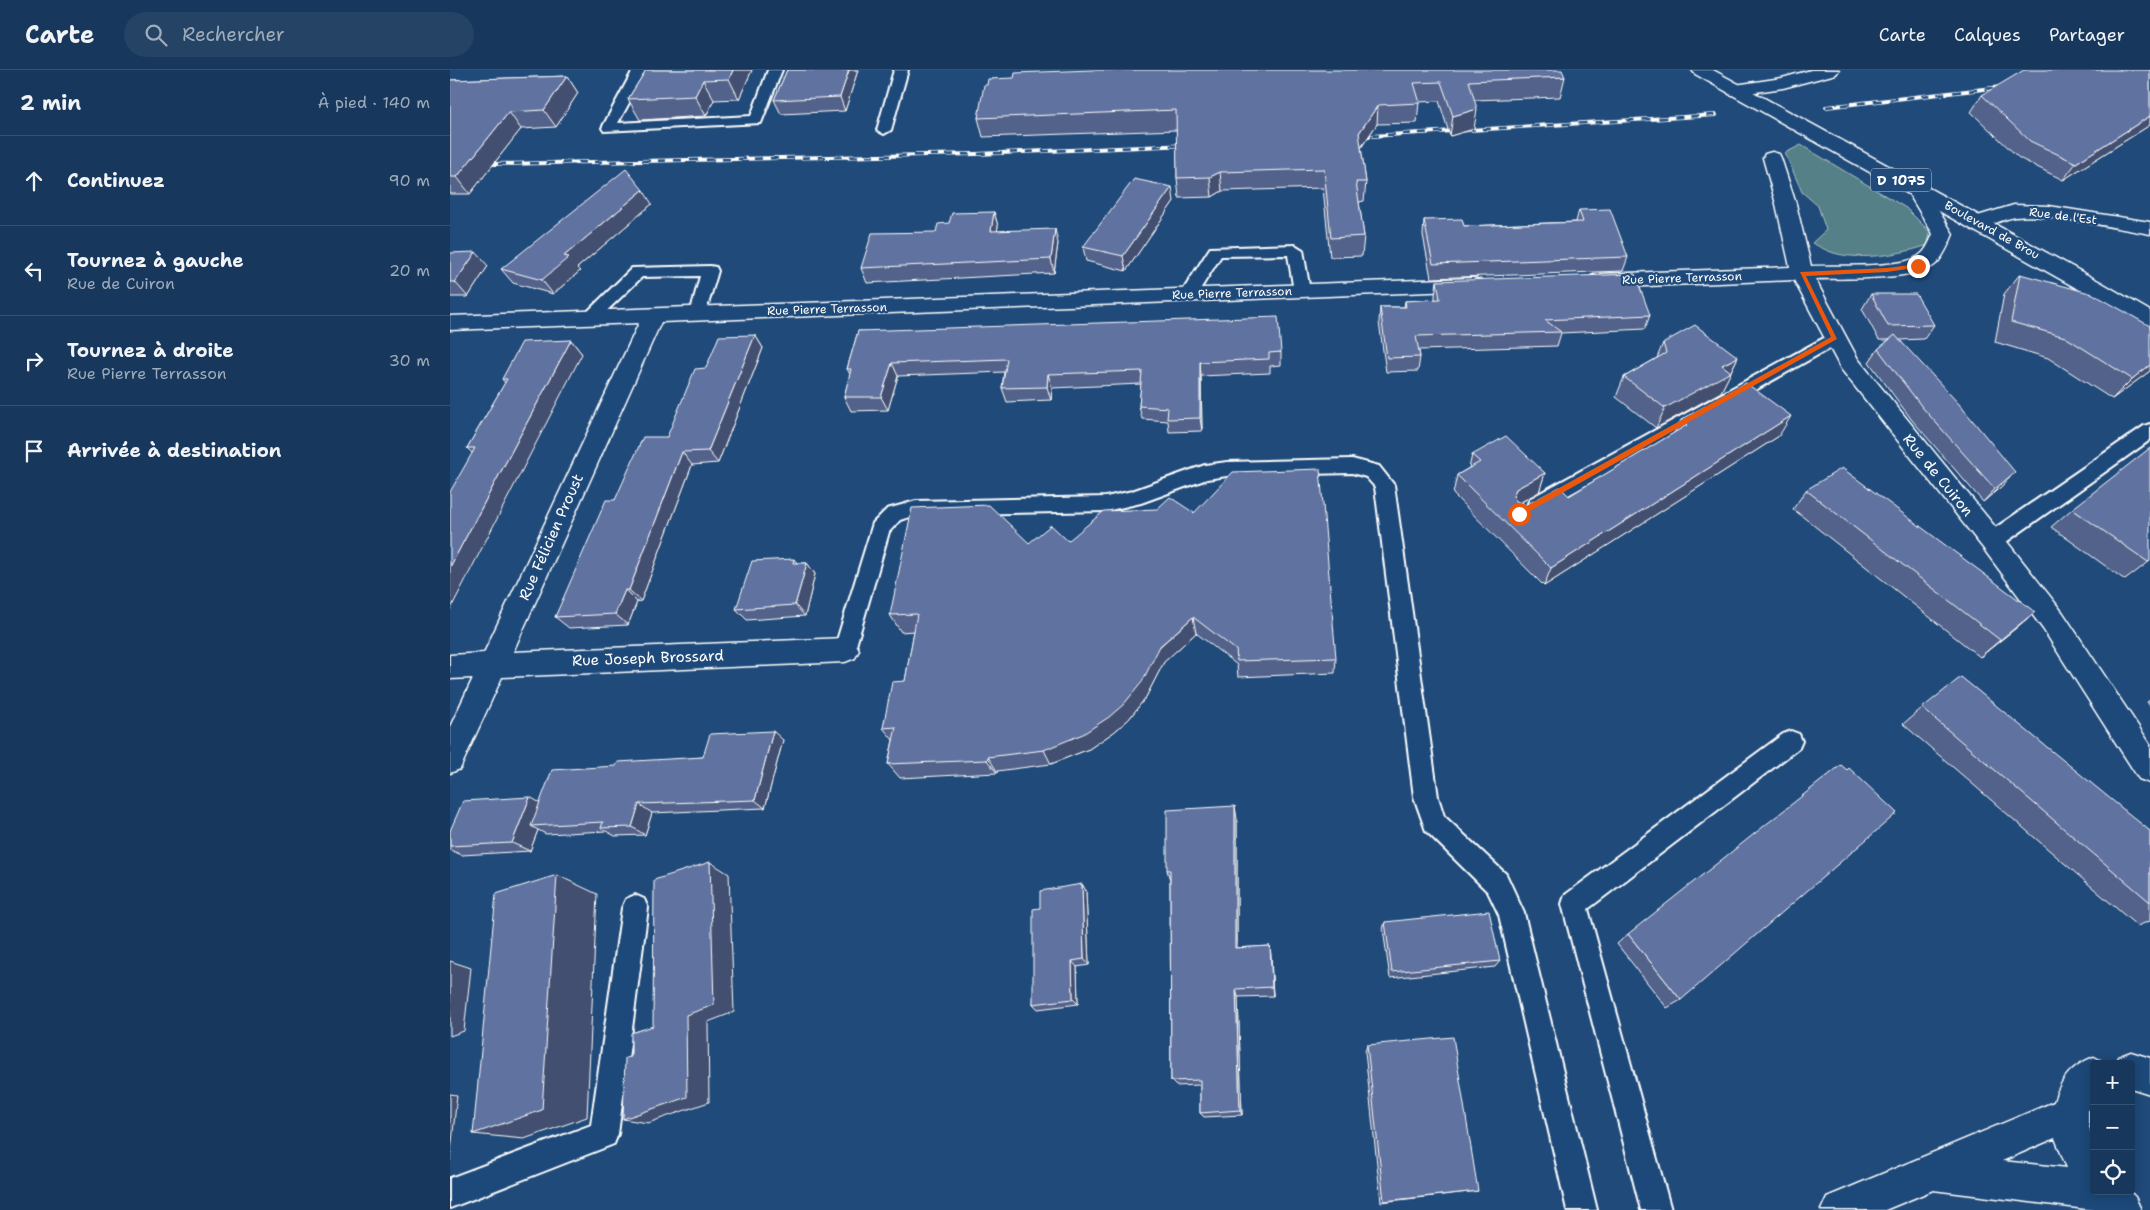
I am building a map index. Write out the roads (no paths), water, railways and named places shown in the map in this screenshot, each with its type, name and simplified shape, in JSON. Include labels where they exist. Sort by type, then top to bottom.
[{"type":"street","name":"Boulevard de Brou","points":[[1701,70],[1978,222],[2150,320]]},
{"type":"street","points":[[1735,90],[1783,83],[1830,70]]},
{"type":"street","name":"Rue de Cuiron","points":[[1772,158],[1786,204],[1802,274],[1849,364],[1992,541],[2053,621],[2150,769]]},
{"type":"street","name":"Rue Pierre Terrasson","points":[[1579,281],[1802,274],[1887,270],[1918,266],[1934,256],[1943,234],[1916,188]]},
{"type":"street","name":"Rue de l'Est","points":[[1978,222],[2014,211],[2049,212],[2150,228]]},
{"type":"street","name":"Rue Pierre Terrasson","points":[[450,323],[1490,284]]},
{"type":"street","name":"Rue Félicien Proust","points":[[450,759],[653,316]]},
{"type":"street","name":"Rue Joseph Brossard","points":[[450,667],[846,650]]},
{"type":"street","points":[[2135,1071],[2150,1076]]},
{"type":"street","points":[[2090,1076],[2074,1095],[2070,1114],[2070,1127],[2079,1156],[2090,1173]]},
{"type":"street","points":[[1840,1210],[2070,1114]]},
{"type":"street","points":[[1934,1172],[2090,1190]]},
{"type":"street","points":[[2105,1195],[2122,1210]]},
{"type":"lane","points":[[640,70],[609,128],[756,120],[775,70]]},
{"type":"lane","points":[[884,130],[901,70]]},
{"type":"lane","points":[[1188,295],[1216,251],[1295,250],[1302,291]]},
{"type":"lane","points":[[589,318],[638,272],[710,271],[698,314]]},
{"type":"lane","points":[[1519,514],[1835,338]]},
{"type":"lane","points":[[1992,541],[2150,431]]},
{"type":"lane","points":[[846,650],[880,528],[894,514],[916,508],[1106,504],[1134,498],[1205,472],[1227,469],[1352,466],[1372,472],[1384,485],[1426,797],[1434,823],[1497,883],[1511,913],[1582,1210]]},
{"type":"lane","points":[[1656,1210],[1574,904],[1791,741]]},
{"type":"lane","points":[[450,1193],[604,1134],[635,908]]},
{"type":"railway","points":[[1826,107],[2010,86]]},
{"type":"railway","points":[[1355,137],[1716,115]]},
{"type":"railway","points":[[450,165],[976,154],[1190,145]]}]
